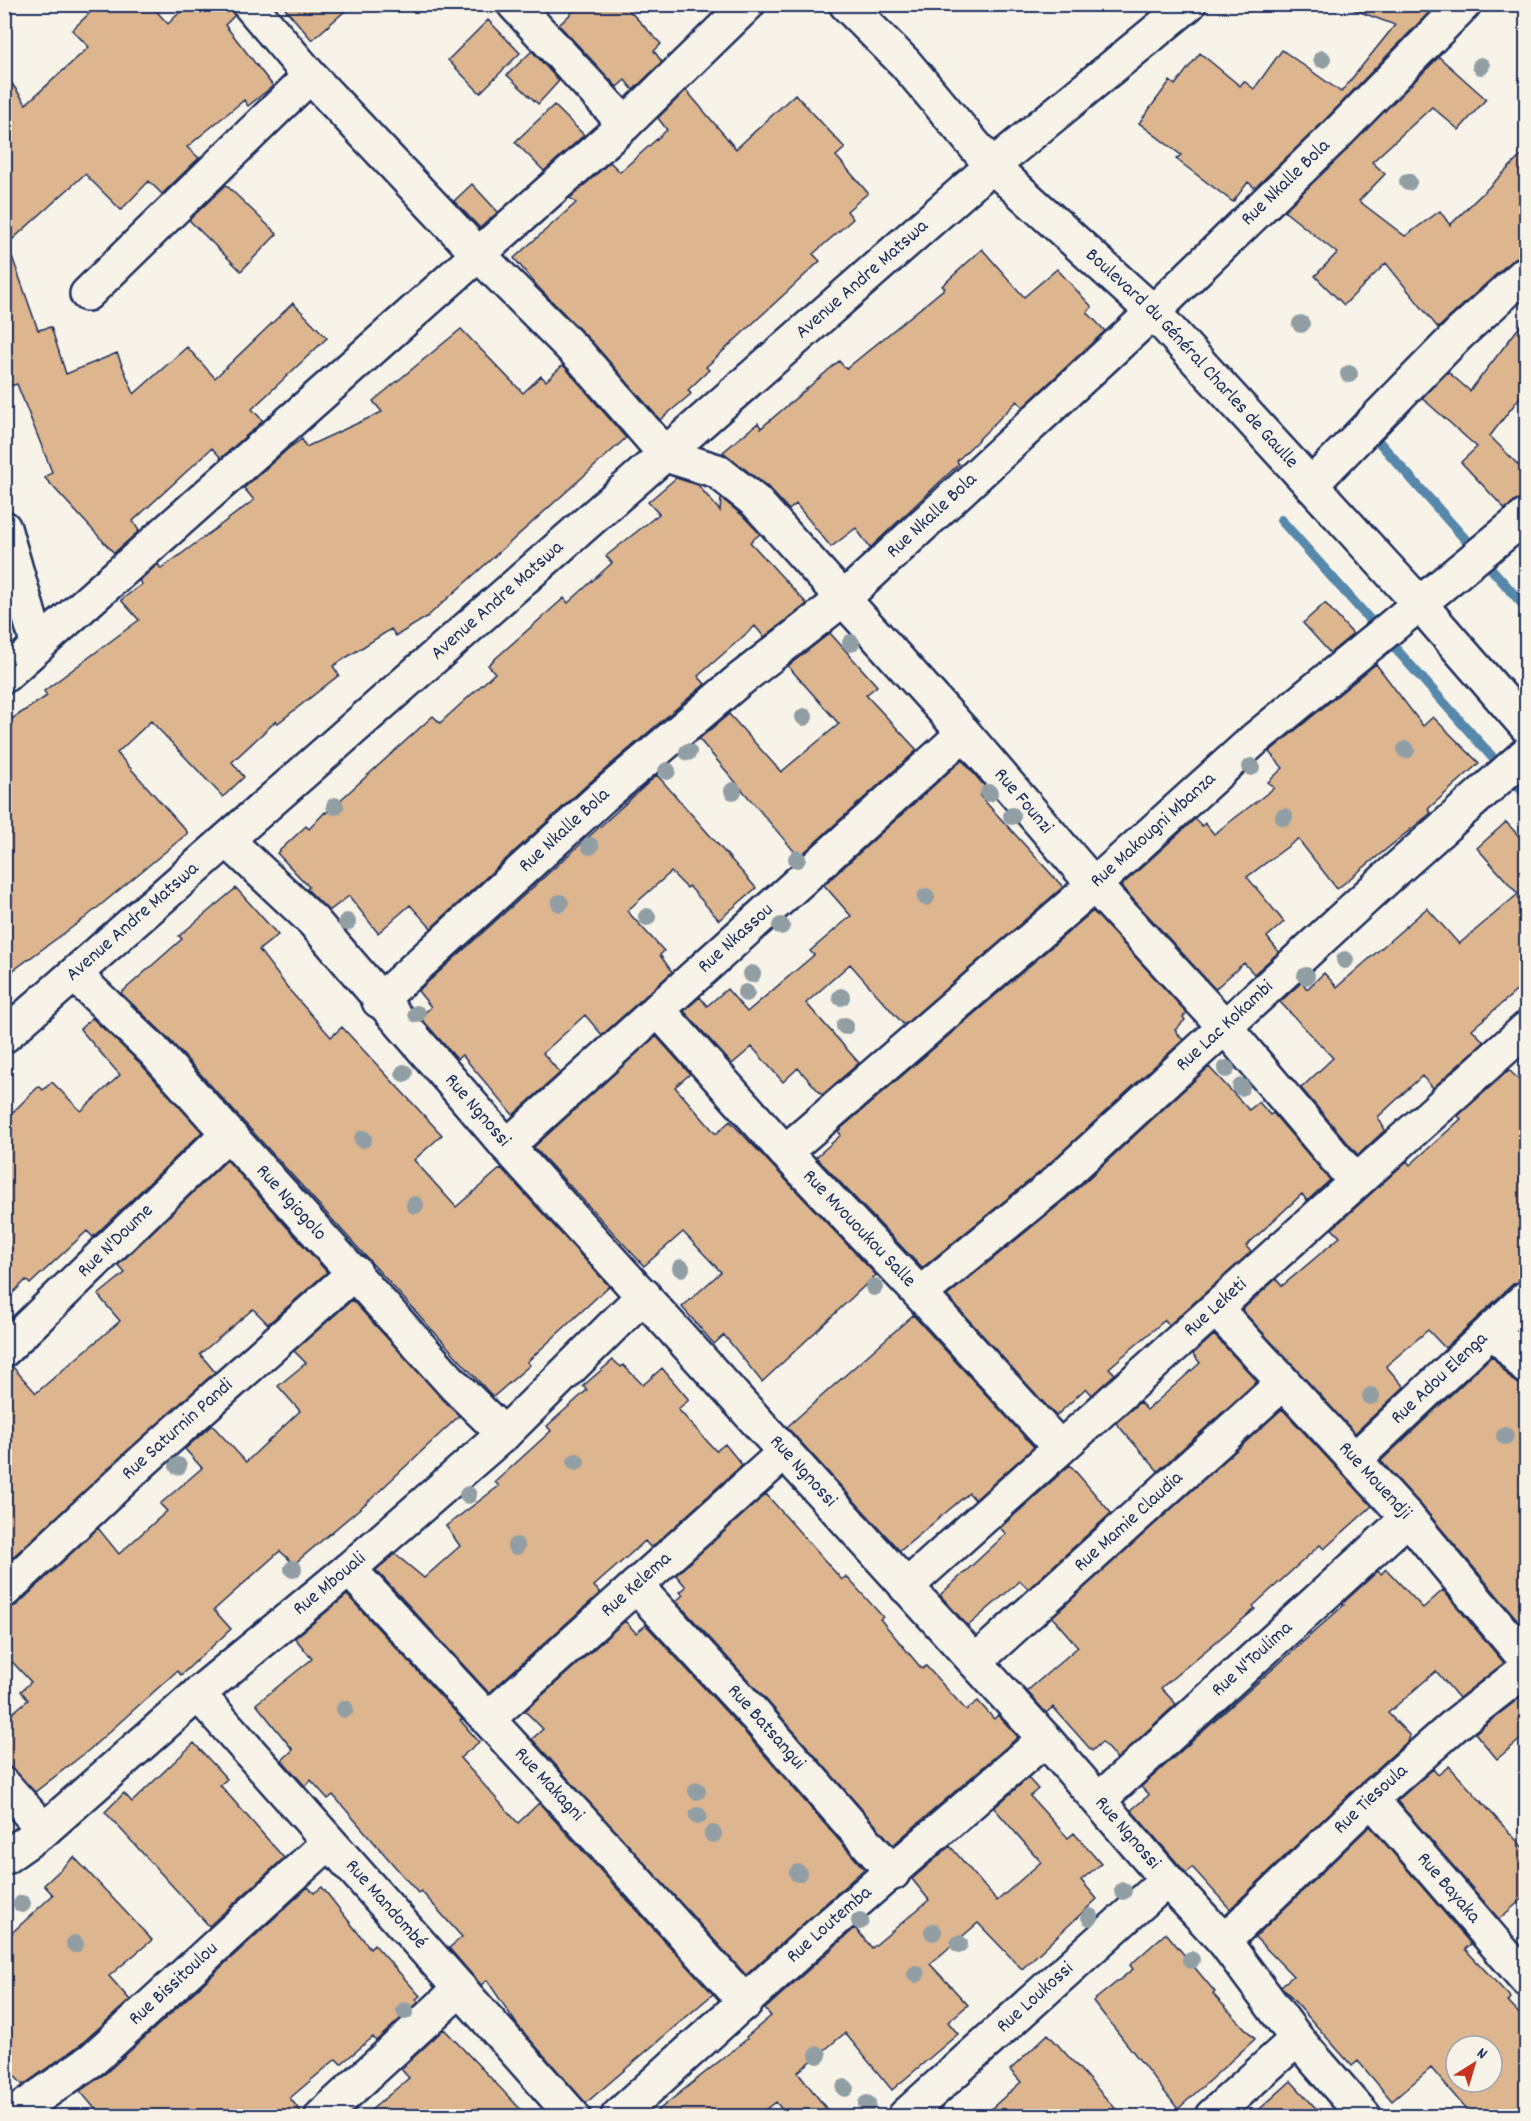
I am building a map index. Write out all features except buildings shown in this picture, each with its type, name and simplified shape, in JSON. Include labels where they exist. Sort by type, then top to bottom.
[{"type":"street","points":[[249,4],[310,76],[479,255],[580,356],[666,455]]},
{"type":"street","points":[[514,4],[625,124]]},
{"type":"street","points":[[4,676],[625,124],[748,4]]},
{"type":"street","name":"Boulevard du Général Charles de Gaulle","points":[[846,4],[905,63],[992,166],[1153,312],[1419,603],[1527,726]]},
{"type":"street","name":"Avenue Andre Matswa","points":[[4,1036],[992,166],[1189,4]]},
{"type":"street","name":"Rue Nkalle Bola","points":[[379,1001],[602,797],[736,682],[842,600],[1153,312],[1333,138],[1464,4]]},
{"type":"street","points":[[87,294],[310,76]]},
{"type":"street","points":[[1311,485],[1459,334],[1527,273]]},
{"type":"street","name":"Rue Founzi","points":[[666,455],[717,471],[756,502],[964,733],[1094,885],[1225,1027],[1355,1181]]},
{"type":"street","name":"Rue Makougni Mbanza","points":[[785,1152],[1094,885],[1254,739],[1527,516]]},
{"type":"street","points":[[4,528],[38,646]]},
{"type":"street","name":"Rue Nkassou","points":[[507,1146],[964,733]]},
{"type":"street","name":"Rue Lac Kokambi","points":[[920,1294],[1052,1186],[1389,876],[1527,754]]},
{"type":"street","name":"Rue Ngnossi","points":[[227,840],[312,921],[507,1146],[1045,1739],[1167,1880],[1224,1941],[1297,2039],[1364,2116]]},
{"type":"street","name":"Rue Ngiogolo","points":[[75,975],[153,1050],[355,1272],[455,1386],[504,1434]]},
{"type":"street","name":"Rue Mvououkou Salle","points":[[658,1010],[785,1152],[920,1294],[1060,1448]]},
{"type":"street","name":"Rue Leketi","points":[[906,1587],[1355,1181],[1527,1029]]},
{"type":"street","name":"Rue N'Doume","points":[[4,1350],[227,1134]]},
{"type":"street","name":"Rue Saturnin Pandi","points":[[4,1591],[143,1461],[355,1272]]},
{"type":"street","name":"Rue Mbouali","points":[[4,1858],[44,1830],[198,1694],[349,1569],[504,1434],[644,1295]]},
{"type":"street","name":"Rue Adou Elenga","points":[[1354,1460],[1527,1298]]},
{"type":"street","name":"Rue Mouendji","points":[[1216,1309],[1408,1518],[1527,1660]]},
{"type":"street","points":[[1493,1329],[1527,1367]]},
{"type":"street","name":"Rue Mamie Claudia","points":[[975,1662],[1283,1383]]},
{"type":"street","name":"Rue Kelema","points":[[488,1719],[784,1453]]},
{"type":"street","name":"Rue N'Toulima","points":[[1099,1800],[1408,1518]]},
{"type":"street","name":"Rue Makagni","points":[[349,1569],[746,2003]]},
{"type":"street","name":"Rue Batsangui","points":[[636,1586],[755,1715],[893,1873]]},
{"type":"street","name":"Rue Tiesoula","points":[[1224,1941],[1371,1798],[1456,1724],[1527,1669]]},
{"type":"street","name":"Rue Mandombé","points":[[198,1694],[573,2116]]},
{"type":"street","name":"Rue Loutemba","points":[[618,2116],[746,2003],[826,1928],[893,1873],[1045,1739]]},
{"type":"street","points":[[4,1785],[44,1830]]},
{"type":"street","name":"Rue Bayaka","points":[[1371,1798],[1527,1979]]},
{"type":"street","name":"Rue Bissitoulou","points":[[11,2116],[93,2059],[329,1842]]},
{"type":"street","name":"Rue Loukossi","points":[[905,2116],[1167,1880]]},
{"type":"street","points":[[322,2116],[460,1989]]},
{"type":"street","points":[[1212,2116],[1297,2039]]},
{"type":"waterway","points":[[1379,442],[1526,608]]},
{"type":"waterway","points":[[1281,520],[1526,795]]}]
